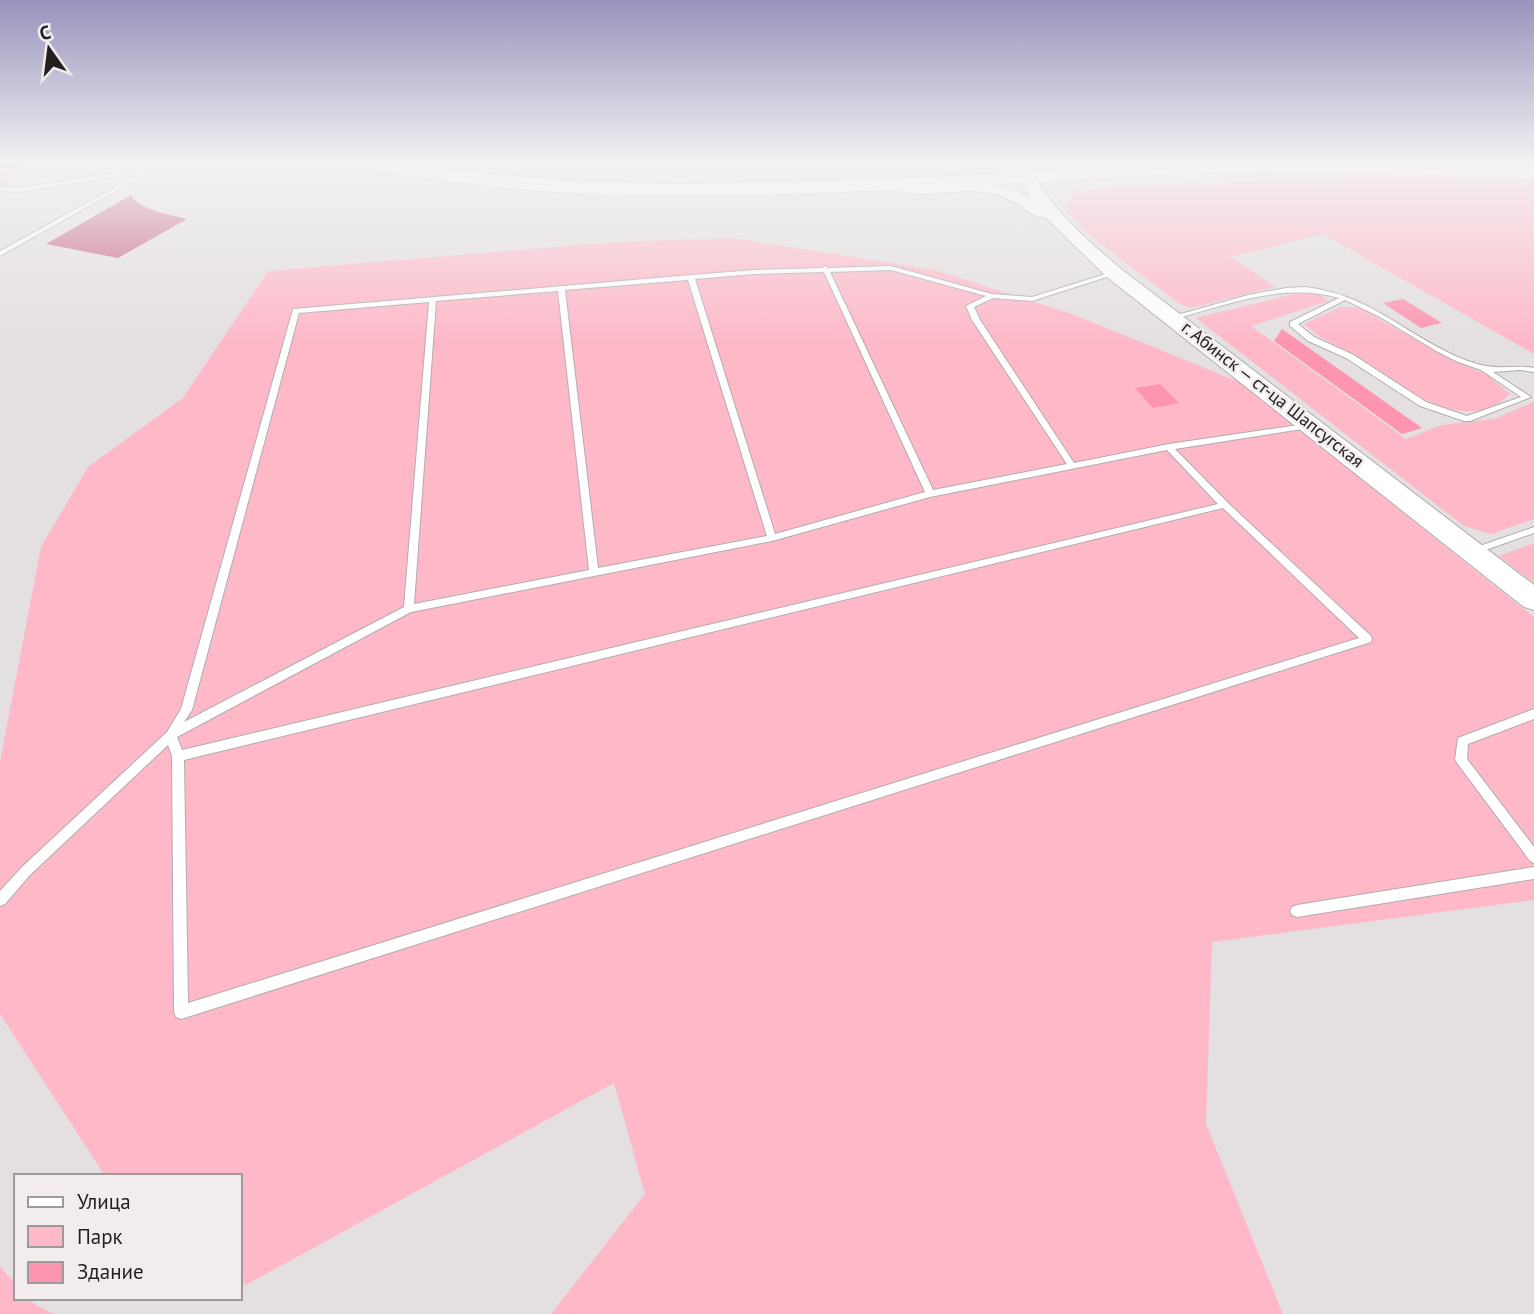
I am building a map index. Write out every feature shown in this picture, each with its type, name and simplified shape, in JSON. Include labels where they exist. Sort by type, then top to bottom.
[{"type":"main road","points":[[1054,221],[1062,228]]},
{"type":"main road","name":"г. Абинск — ст-ца Шапсугская","points":[[1056,221],[1114,272],[1534,600]]},
{"type":"main road","points":[[1058,221],[1062,228]]},
{"type":"lane","points":[[0,254],[59,221]]},
{"type":"lane","points":[[1114,272],[1032,299],[992,296],[891,268],[825,268],[296,311],[186,710],[171,735],[178,756],[181,1012],[1367,639],[1225,505],[1169,447]]},
{"type":"lane","points":[[825,268],[930,494]]},
{"type":"lane","points":[[691,277],[772,537]]},
{"type":"lane","points":[[561,288],[594,573]]},
{"type":"lane","points":[[1174,317],[1289,289],[1322,291],[1343,298],[1452,357],[1485,369],[1527,397],[1467,419],[1423,404],[1349,356],[1311,339],[1293,324],[1343,298]]},
{"type":"lane","points":[[992,296],[970,306],[976,320],[1072,466]]},
{"type":"lane","points":[[409,609],[433,299]]},
{"type":"lane","points":[[1485,369],[1519,366],[1534,370]]},
{"type":"lane","points":[[0,900],[26,871],[171,735],[409,609],[772,537],[930,494],[1169,447],[1312,425]]},
{"type":"lane","points":[[178,756],[1225,505]]},
{"type":"lane","points":[[1474,551],[1534,530]]},
{"type":"lane","points":[[1534,715],[1462,741],[1461,760],[1534,857]]},
{"type":"lane","points":[[1297,911],[1534,873]]},
{"type":"green space","points":[[1076,221],[1534,221],[1534,354],[1323,234],[1231,257],[1275,287],[1191,308],[1180,304],[1088,234]]},
{"type":"green space","points":[[734,238],[935,270],[1072,314],[1239,382],[1534,617],[1534,900],[1212,942],[1206,1124],[1283,1314],[551,1314],[645,1194],[614,1083],[246,1285],[242,1282],[242,1174],[104,1174],[0,1014],[0,762],[41,547],[88,467],[183,398],[268,271],[615,242]]},
{"type":"green space","points":[[1294,294],[1319,294],[1329,301],[1251,326],[1406,439],[1442,425],[1494,419],[1534,402],[1534,519],[1491,534],[1464,526],[1196,318]]},
{"type":"green space","points":[[1340,307],[1365,311],[1453,361],[1486,374],[1510,394],[1492,407],[1473,411],[1452,409],[1411,392],[1304,324]]},
{"type":"green space","points":[[1534,543],[1534,583],[1499,556]]},
{"type":"green space","points":[[0,1267],[14,1282],[14,1300],[31,1300],[35,1305],[55,1314],[0,1314]]},
{"type":"shaded area","points":[[85,221],[183,221],[118,258],[46,244]]},
{"type":"building","points":[[1403,299],[1442,323],[1421,328],[1383,303]]},
{"type":"building","points":[[1282,329],[1422,428],[1402,434],[1274,341]]},
{"type":"building","points":[[1160,384],[1179,403],[1153,408],[1135,388]]}]
